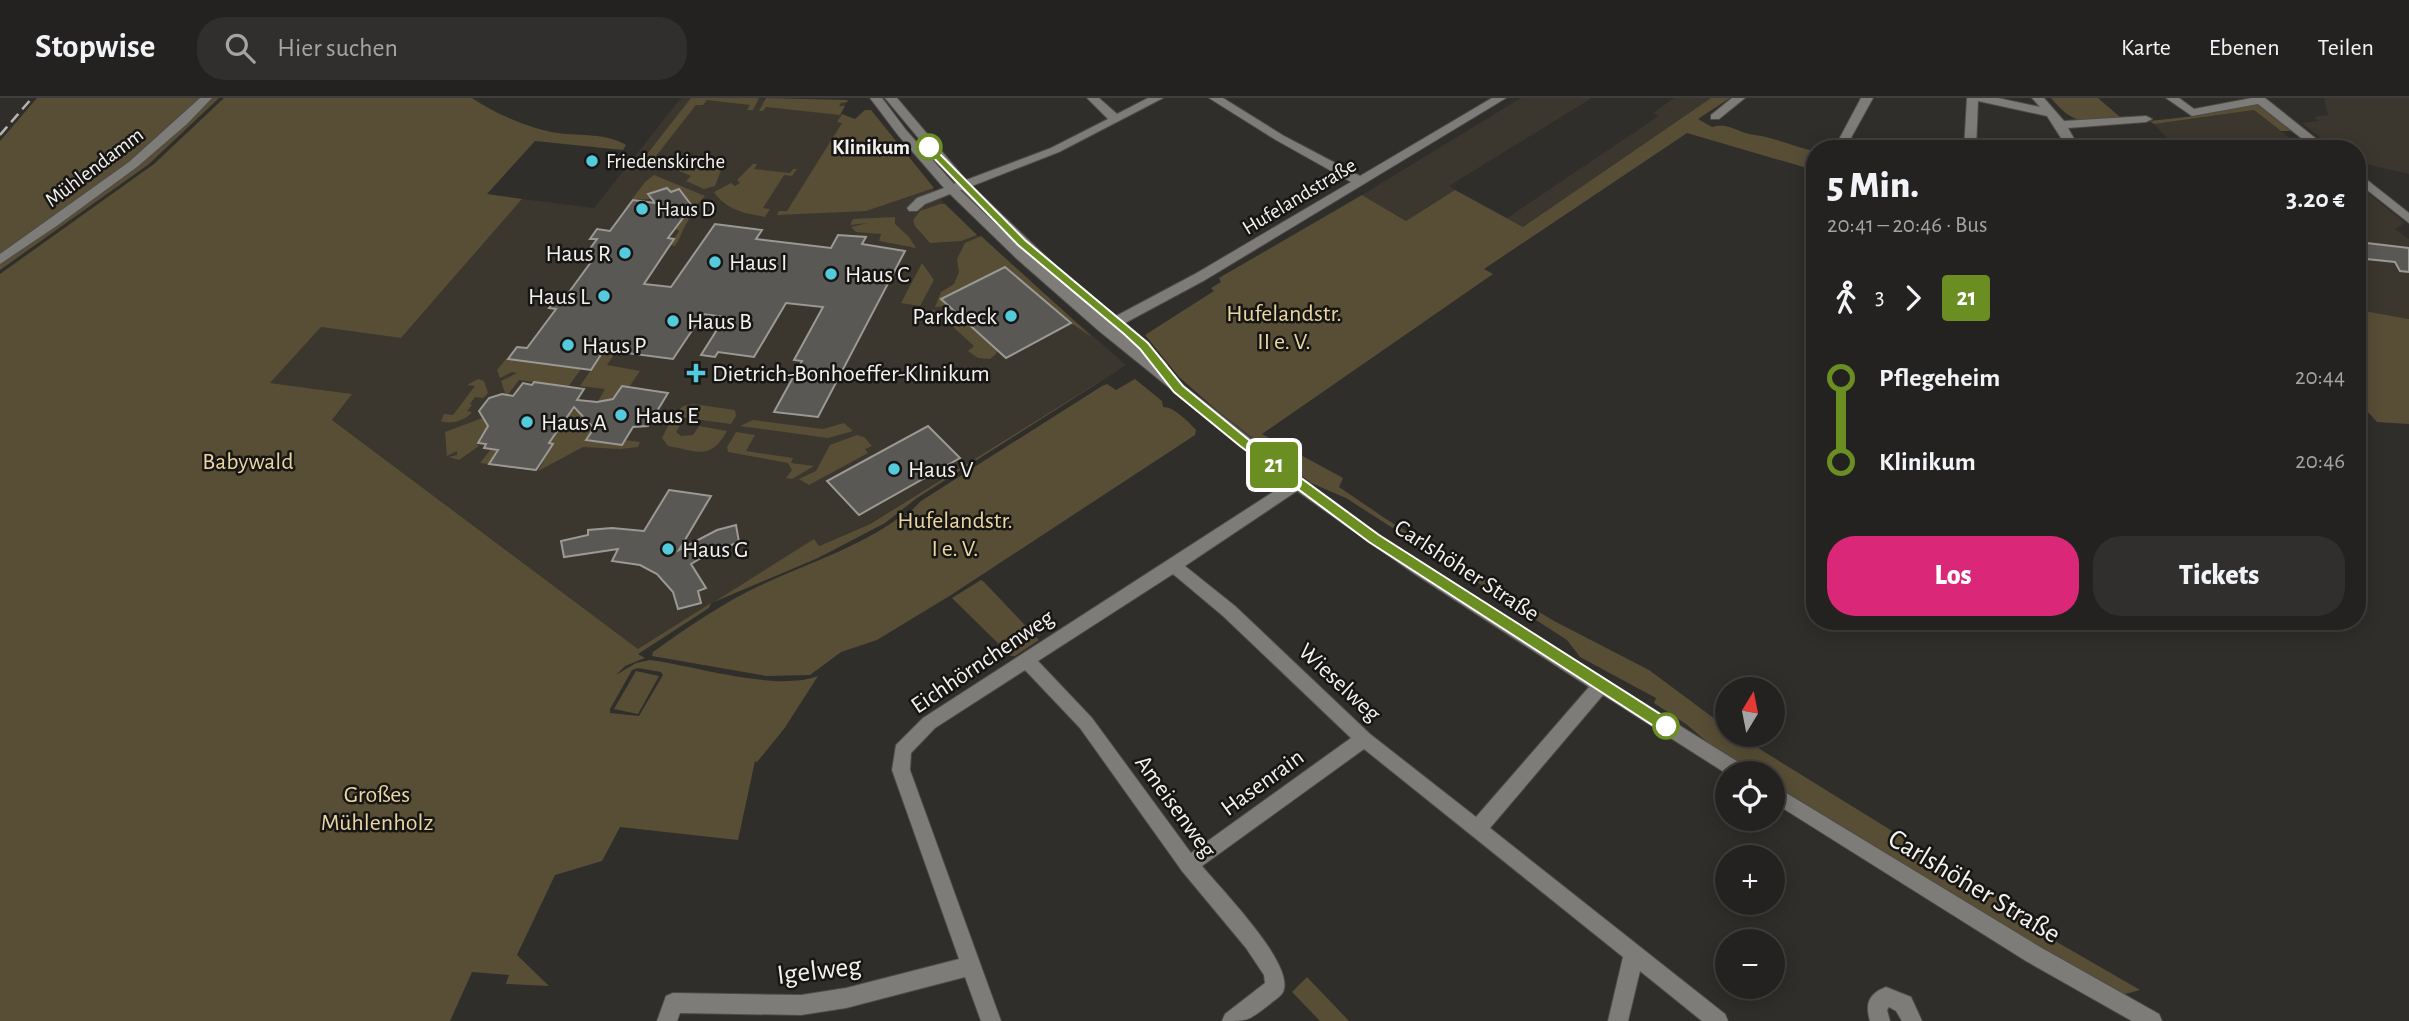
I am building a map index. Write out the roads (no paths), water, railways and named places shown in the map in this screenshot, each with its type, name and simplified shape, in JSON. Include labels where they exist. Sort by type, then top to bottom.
[{"type":"street","name":"Mühlendamm","points":[[0,260],[138,160],[206,98]]},
{"type":"street","points":[[876,98],[902,133],[960,190]]},
{"type":"street","points":[[891,98],[960,190]]},
{"type":"street","points":[[1093,98],[1115,119]]},
{"type":"street","points":[[960,190],[1030,161],[1157,98]]},
{"type":"street","points":[[1215,98],[1280,138],[1362,182]]},
{"type":"street","name":"Hufelandstraße","points":[[1110,325],[1199,277],[1500,98]]},
{"type":"street","points":[[1715,117],[1739,98]]},
{"type":"street","points":[[1845,140],[1867,98]]},
{"type":"street","points":[[1971,140],[1973,98]]},
{"type":"street","points":[[1982,98],[2051,113]]},
{"type":"street","points":[[2038,98],[2061,125],[2069,140]]},
{"type":"street","points":[[2172,98],[2192,113],[2259,99],[2311,140]]},
{"type":"street","points":[[2061,125],[2146,119]]},
{"type":"street","points":[[2366,183],[2409,219]]},
{"type":"street","name":"Carlshöher Straße","points":[[960,190],[1009,247],[1110,325],[1178,389],[1297,483],[1374,538],[1721,761]]},
{"type":"street","name":"Eichhörnchenweg","points":[[990,1021],[901,770],[902,750],[929,723],[1297,483]]},
{"type":"street","name":"Wieselweg","points":[[1173,565],[1229,611],[1364,739],[1634,951],[1718,1021]]},
{"type":"street","name":"Ameisenweg","points":[[1026,660],[1086,723],[1189,865],[1253,941],[1274,972],[1275,987],[1232,1021]]},
{"type":"street","points":[[1478,829],[1601,685]]},
{"type":"street","name":"Hasenrain","points":[[1189,865],[1364,739]]},
{"type":"street","name":"Carlshöher Straße","points":[[1785,800],[2033,954],[2152,1021]]},
{"type":"street","points":[[1618,1021],[1634,951]]},
{"type":"street","name":"Igelweg","points":[[670,1012],[801,1005],[846,998],[969,966]]},
{"type":"street","points":[[1880,1021],[1876,1006],[1886,998],[1904,1004],[1912,1021]]},
{"type":"railway","points":[[0,135],[32,98]]},
{"type":"place","name":"Klinikum","points":[[929,147]]},
{"type":"place","name":"Friedenskirche","points":[[592,161]]},
{"type":"place","name":"Haus D","points":[[642,209]]},
{"type":"place","name":"Haus R","points":[[625,253]]},
{"type":"place","name":"Haus I","points":[[715,262]]},
{"type":"place","name":"Haus C","points":[[831,274]]},
{"type":"place","name":"Haus L","points":[[604,296]]},
{"type":"place","name":"Parkdeck","points":[[1011,316]]},
{"type":"place","name":"Haus B","points":[[673,321]]},
{"type":"place","name":"Haus P","points":[[568,345]]},
{"type":"place","name":"Dietrich-Bonhoeffer-Klinikum","points":[[696,373]]},
{"type":"place","name":"Haus E","points":[[621,415]]},
{"type":"place","name":"Haus A","points":[[527,422]]},
{"type":"place","name":"Haus V","points":[[894,469]]},
{"type":"place","name":"Haus G","points":[[668,549]]},
{"type":"park label","name":"Hufelandstr. II e. V.","points":[[1284,327]]},
{"type":"park label","name":"Babywald","points":[[248,461]]},
{"type":"park label","name":"Hufelandstr. I e. V.","points":[[955,534]]},
{"type":"park label","name":"Großes Mühlenholz","points":[[377,808]]}]
